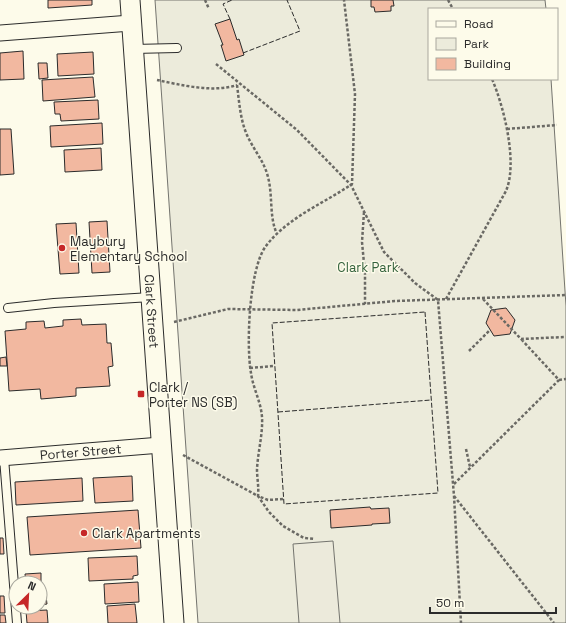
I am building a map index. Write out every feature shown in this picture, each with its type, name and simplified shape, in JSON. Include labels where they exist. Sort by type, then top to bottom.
[{"type":"street","name":"Clark Street","points":[[130,0],[174,623]]},
{"type":"street","points":[[0,33],[131,23]]},
{"type":"street","name":"Porter Street","points":[[2,458],[161,445]]},
{"type":"lane","points":[[133,49],[177,48]]},
{"type":"lane","points":[[8,308],[54,303],[151,297]]},
{"type":"lane","points":[[2,458],[17,623]]},
{"type":"path","points":[[205,0],[209,9]]},
{"type":"path","points":[[314,540],[304,538],[283,526],[269,512],[258,496],[257,468],[262,413],[250,368],[249,341],[251,308],[260,257],[267,246],[277,234],[305,212],[352,184],[355,94],[344,0]]},
{"type":"path","points":[[216,64],[238,84],[297,130],[351,185],[380,244],[390,258],[415,283],[438,300],[454,496],[461,623]]},
{"type":"path","points":[[157,80],[203,87],[224,87],[238,84]]},
{"type":"path","points":[[446,299],[509,186],[511,169],[507,128],[498,91],[492,80]]},
{"type":"path","points":[[238,84],[242,120],[245,131],[268,176],[273,223],[277,234]]},
{"type":"path","points":[[507,128],[557,125]]},
{"type":"path","points":[[364,212],[362,242],[365,274],[365,304]]},
{"type":"path","points":[[174,322],[219,310],[251,308],[297,310],[446,299],[566,295]]},
{"type":"path","points":[[482,299],[559,380]]},
{"type":"path","points":[[469,351],[490,330]]},
{"type":"path","points":[[521,339],[564,337]]},
{"type":"path","points":[[250,368],[274,366]]},
{"type":"path","points":[[453,484],[559,380],[566,379]]},
{"type":"path","points":[[466,448],[470,467]]},
{"type":"path","points":[[183,455],[258,496],[268,500],[283,499]]},
{"type":"path","points":[[454,496],[554,623]]},
{"type":"green space","name":"Clark Park","points":[[155,0],[545,0],[546,8],[428,8],[428,80],[551,80],[566,306],[566,623],[198,623]]},
{"type":"shaded area","points":[[333,541],[340,623],[299,623],[293,544]]},
{"type":"building","points":[[48,0],[92,0],[92,5],[48,8]]},
{"type":"building","points":[[371,0],[393,0],[394,6],[391,6],[391,11],[375,12],[374,7],[371,7]]},
{"type":"building","points":[[230,19],[244,55],[226,61],[221,45],[223,45],[215,24]]},
{"type":"building","points":[[23,51],[24,79],[0,80],[0,53]]},
{"type":"building","points":[[93,52],[94,74],[58,76],[57,54]]},
{"type":"building","points":[[38,63],[47,63],[48,78],[39,79]]},
{"type":"building","points":[[93,77],[95,97],[43,101],[42,80]]},
{"type":"building","points":[[98,100],[99,119],[61,121],[60,114],[55,114],[54,102]]},
{"type":"building","points":[[102,123],[103,144],[51,147],[50,126]]},
{"type":"building","points":[[0,129],[11,129],[14,174],[0,175]]},
{"type":"building","points":[[101,148],[102,170],[65,172],[64,150]]},
{"type":"building","points":[[107,221],[110,272],[92,273],[89,222]]},
{"type":"building","points":[[76,223],[79,273],[60,274],[56,224]]},
{"type":"building","points":[[506,308],[515,320],[510,334],[494,336],[486,323],[491,310]]},
{"type":"building","points":[[81,319],[82,325],[106,324],[107,343],[111,343],[113,366],[108,367],[110,386],[76,388],[76,396],[41,399],[40,389],[9,391],[5,331],[26,329],[26,322],[44,321],[45,328],[63,326],[63,320]]},
{"type":"building","points":[[6,357],[7,366],[0,366],[0,358]]},
{"type":"building","points":[[132,476],[133,501],[95,503],[93,478]]},
{"type":"building","points":[[82,478],[83,501],[16,505],[15,482]]},
{"type":"building","points":[[370,507],[371,509],[389,508],[390,523],[331,528],[330,510]]},
{"type":"building","name":"Clark Apartments","points":[[138,510],[141,548],[30,555],[27,517]]},
{"type":"building","points":[[0,538],[3,538],[4,554],[0,554]]},
{"type":"building","points":[[137,556],[138,575],[133,576],[133,579],[89,581],[88,558]]},
{"type":"building","points":[[41,573],[41,575],[25,575]]},
{"type":"building","points":[[138,582],[139,602],[105,604],[104,584]]},
{"type":"building","points":[[0,596],[4,596],[5,613],[0,613]]},
{"type":"building","points":[[135,604],[137,623],[108,623],[107,606]]},
{"type":"building","points":[[0,615],[5,615],[6,623],[0,623]]},
{"type":"building","points":[[26,615],[47,615],[48,623],[27,623]]},
{"type":"fence","points":[[230,19],[223,4],[232,0]]},
{"type":"fence","points":[[243,53],[300,31],[287,0]]},
{"type":"fence","points":[[425,312],[438,493],[284,504],[272,323],[425,312]]},
{"type":"fence","points":[[278,412],[431,400]]},
{"type":"place","name":"Maybury Elementary School","points":[[62,248]]},
{"type":"place","name":"Clark / Porter NS (SB)","points":[[141,394]]},
{"type":"place","name":"Clark Apartments","points":[[84,533]]}]
